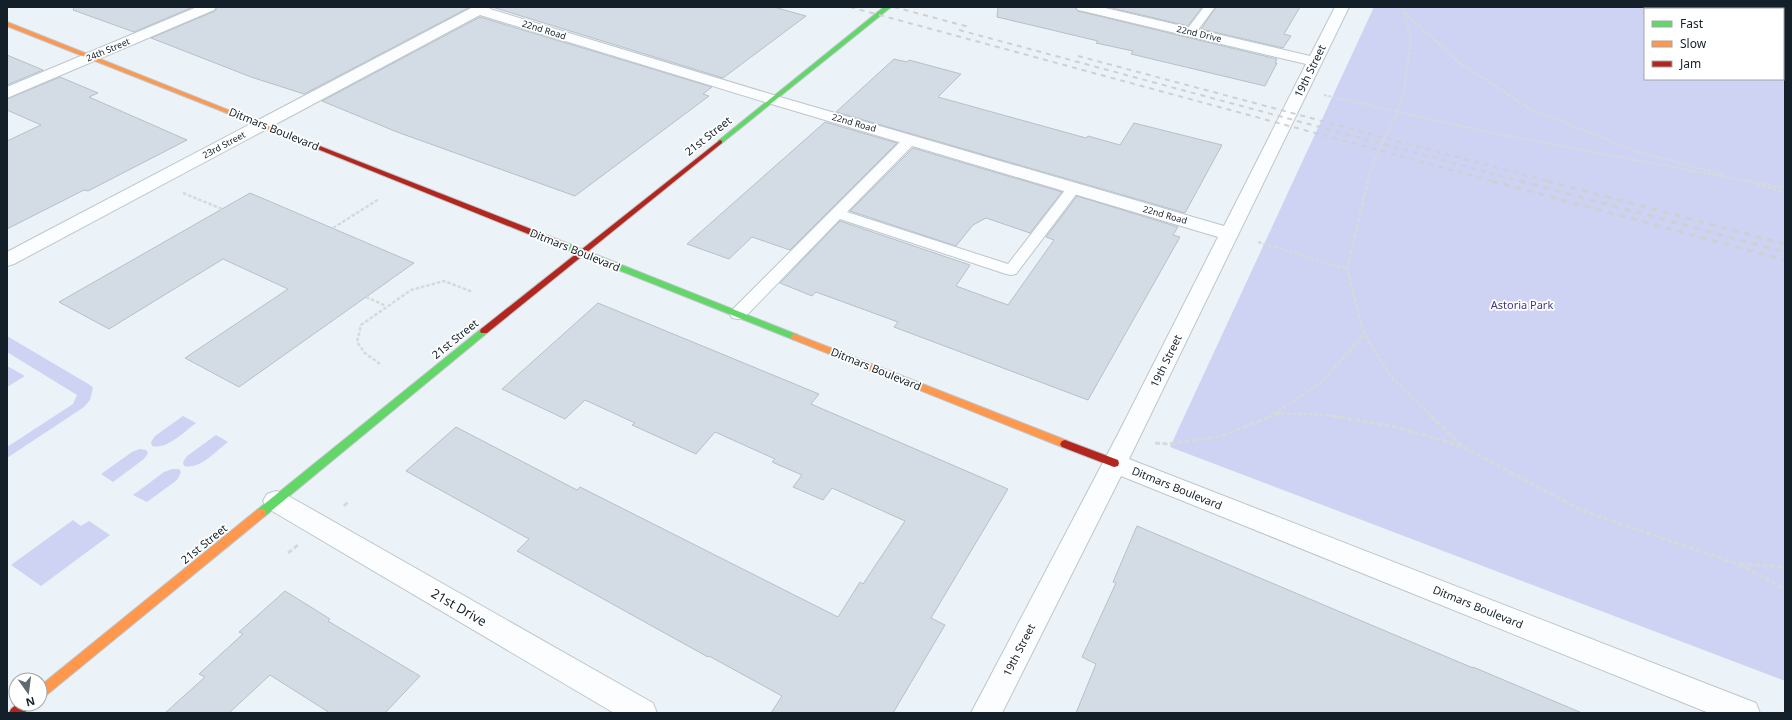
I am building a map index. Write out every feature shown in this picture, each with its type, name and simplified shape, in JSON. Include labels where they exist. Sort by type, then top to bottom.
[{"type":"street","name":"24th Street","points":[[7,93],[209,7]]},
{"type":"street","name":"21st Street","points":[[48,686],[581,252],[774,100],[888,7]]},
{"type":"street","name":"22nd Drive","points":[[1083,7],[1314,61]]},
{"type":"street","name":"19th Street","points":[[986,713],[1114,463],[1342,7]]},
{"type":"street","name":"22nd Road","points":[[482,8],[774,100],[1229,234]]},
{"type":"street","name":"23rd Street","points":[[7,260],[482,8]]},
{"type":"street","name":"Ditmars Boulevard","points":[[7,24],[1745,713]]},
{"type":"street","name":"21st Drive","points":[[276,501],[642,713]]},
{"type":"lane","points":[[1191,32],[1210,7]]},
{"type":"lane","points":[[738,314],[910,140]]},
{"type":"lane","points":[[837,213],[1011,270],[1074,188]]},
{"type":"path","points":[[1403,7],[1411,40],[1404,91],[1397,112],[1372,167],[1364,192],[1347,269],[1364,334],[1393,379],[1463,447]]},
{"type":"path","points":[[1404,12],[1461,64],[1532,110],[1635,151],[1785,193]]},
{"type":"path","points":[[1322,94],[1492,133],[1785,188]]},
{"type":"path","points":[[180,192],[222,209]]},
{"type":"path","points":[[333,228],[379,199]]},
{"type":"path","points":[[1258,242],[1347,269]]},
{"type":"path","points":[[380,364],[365,353],[357,342],[361,325],[386,306],[411,290],[444,282],[473,292]]},
{"type":"path","points":[[366,297],[386,306]]},
{"type":"path","points":[[1152,443],[1168,444],[1222,436],[1275,414],[1321,384],[1364,334]]},
{"type":"path","points":[[1275,414],[1327,415],[1373,422],[1426,434],[1463,447],[1583,511],[1738,564],[1785,588]]},
{"type":"path","points":[[344,506],[349,501]]},
{"type":"path","points":[[288,553],[300,544]]},
{"type":"path","points":[[1738,564],[1785,567]]},
{"type":"green space","name":"Astoria Park","points":[[1374,7],[1785,7],[1785,681],[1170,447]]},
{"type":"green space","points":[[7,336],[93,388],[90,400],[84,407],[7,458],[7,447],[73,404],[77,395],[7,352]]},
{"type":"green space","points":[[7,366],[25,376],[7,387]]},
{"type":"green space","points":[[183,416],[196,423],[170,443],[152,446],[151,442],[155,436]]},
{"type":"green space","points":[[216,435],[228,442],[202,463],[184,466],[183,462],[187,456]]},
{"type":"green space","points":[[140,449],[146,450],[148,453],[144,459],[113,482],[101,474],[132,452]]},
{"type":"green space","points":[[172,469],[179,469],[181,472],[177,480],[147,502],[133,495],[164,472]]},
{"type":"green space","points":[[73,520],[81,526],[89,521],[110,535],[41,586],[11,565]]},
{"type":"building","points":[[74,7],[193,7],[134,32],[73,10]]},
{"type":"building","points":[[217,7],[470,7],[304,94],[251,77],[151,38],[215,11]]},
{"type":"building","points":[[492,7],[774,7],[806,16],[723,78]]},
{"type":"building","points":[[998,7],[1075,7],[1078,11],[1277,59],[1275,63],[1277,63],[1265,86],[1131,54],[1133,51],[1096,43],[1098,41],[997,17]]},
{"type":"building","points":[[1108,7],[1202,7],[1188,26]]},
{"type":"building","points":[[1216,7],[1300,7],[1284,34],[1291,36],[1283,48],[1201,29]]},
{"type":"building","points":[[480,17],[712,87],[703,94],[709,96],[575,196],[397,132],[322,101]]},
{"type":"building","points":[[7,55],[43,70],[7,85]]},
{"type":"building","points":[[894,59],[907,62],[909,60],[961,74],[938,97],[1086,138],[1088,136],[1120,145],[1134,123],[1222,145],[1185,213],[836,112]]},
{"type":"building","points":[[60,77],[98,93],[89,97],[187,140],[88,191],[84,190],[7,229],[7,141],[41,125],[7,110],[7,99]]},
{"type":"building","points":[[825,122],[897,143],[790,250],[752,237],[729,259],[687,244]]},
{"type":"building","points":[[913,148],[1062,192],[1030,233],[986,218],[973,225],[956,246],[850,211]]},
{"type":"building","points":[[250,193],[414,263],[239,387],[185,358],[288,289],[223,259],[109,329],[59,302]]},
{"type":"building","points":[[1077,196],[1178,227],[1173,235],[1180,237],[1088,400],[894,327],[898,322],[816,292],[812,296],[780,283],[840,221],[970,265],[956,286],[1008,305],[1054,240],[1046,237]]},
{"type":"building","points":[[598,303],[819,394],[811,404],[1008,489],[931,618],[945,625],[893,713],[771,713],[782,696],[709,656],[708,657],[517,551],[529,539],[406,471],[456,427],[577,490],[580,487],[838,617],[860,582],[863,584],[905,521],[832,488],[823,500],[793,487],[802,475],[772,462],[775,459],[715,432],[696,454],[632,425],[635,423],[585,400],[565,419],[502,389]]},
{"type":"building","points":[[1137,526],[1582,713],[1076,713],[1096,664],[1082,657],[1116,583],[1113,582]]},
{"type":"building","points":[[285,591],[330,619],[328,621],[420,676],[385,713],[330,713],[270,675],[229,713],[165,713],[205,677],[199,674],[243,634],[239,632]]},
{"type":"railway","points":[[850,7],[1496,182]]},
{"type":"railway","points":[[894,7],[969,27]]},
{"type":"railway","points":[[959,30],[1524,182]]},
{"type":"railway","points":[[1078,56],[1551,182]]},
{"type":"railway","points":[[1492,181],[1785,260]]},
{"type":"railway","points":[[1520,181],[1785,252]]},
{"type":"railway","points":[[1547,181],[1785,244]]},
{"type":"traffic: fast","points":[[720,142],[888,7]]},
{"type":"traffic: fast","points":[[561,244],[795,337]]},
{"type":"traffic: fast","points":[[261,513],[484,331]]},
{"type":"traffic: slow","points":[[7,24],[312,145]]},
{"type":"traffic: slow","points":[[795,337],[1065,444]]},
{"type":"traffic: slow","points":[[48,686],[261,513]]},
{"type":"traffic: jam","points":[[484,331],[720,142]]},
{"type":"traffic: jam","points":[[312,145],[561,244]]},
{"type":"traffic: jam","points":[[1065,444],[1114,463]]}]
